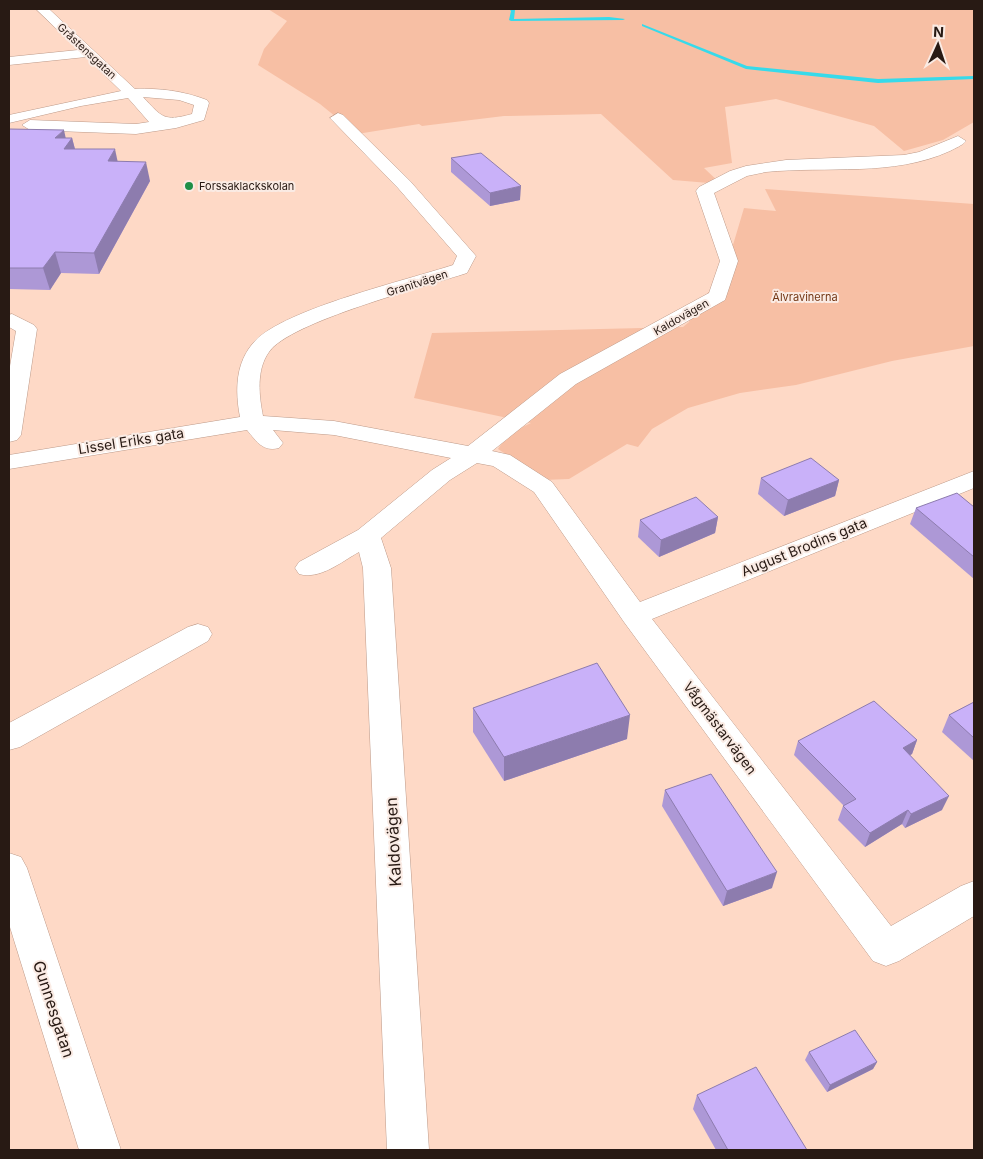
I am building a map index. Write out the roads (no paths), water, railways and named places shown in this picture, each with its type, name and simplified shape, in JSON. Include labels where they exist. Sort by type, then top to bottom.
[{"type":"street","name":"Gråstensgatan","points":[[42,9],[87,53],[132,92],[154,119],[176,123]]},
{"type":"street","points":[[9,61],[87,53]]},
{"type":"street","points":[[9,120],[132,92],[162,92],[189,96],[202,103],[199,117],[176,123],[136,128],[9,125]]},
{"type":"street","name":"Granitvägen","points":[[271,444],[253,422],[248,401],[249,370],[262,345],[294,324],[460,269],[467,256],[378,156],[338,118]]},
{"type":"street","name":"Kaldovägen","points":[[309,568],[367,536],[441,475],[472,455],[568,379],[718,296],[729,261],[705,192],[744,171],[796,164],[862,164],[922,156],[958,141]]},
{"type":"street","points":[[9,435],[27,329],[12,320]]},
{"type":"street","points":[[253,422],[334,428],[472,455]]},
{"type":"street","name":"Lissel Eriks gata","points":[[9,462],[253,422]]},
{"type":"street","name":"Vågmästarvägen","points":[[472,455],[501,460],[543,487],[634,615],[886,949],[974,897]]},
{"type":"street","name":"August Brodins gata","points":[[634,615],[974,479]]},
{"type":"street","name":"Kaldovägen","points":[[367,536],[377,568],[394,856],[408,1150]]},
{"type":"street","points":[[9,738],[198,634]]},
{"type":"street","name":"Gunnesgatan","points":[[9,868],[100,1150]]},
{"type":"waterway","points":[[511,9],[513,10],[511,20],[623,19]]},
{"type":"waterway","points":[[644,25],[746,67],[878,81],[974,78]]},
{"type":"place","name":"Forssaklackskolan","points":[[189,186]]},
{"type":"park label","name":"Älvravinerna","points":[[805,297]]}]
